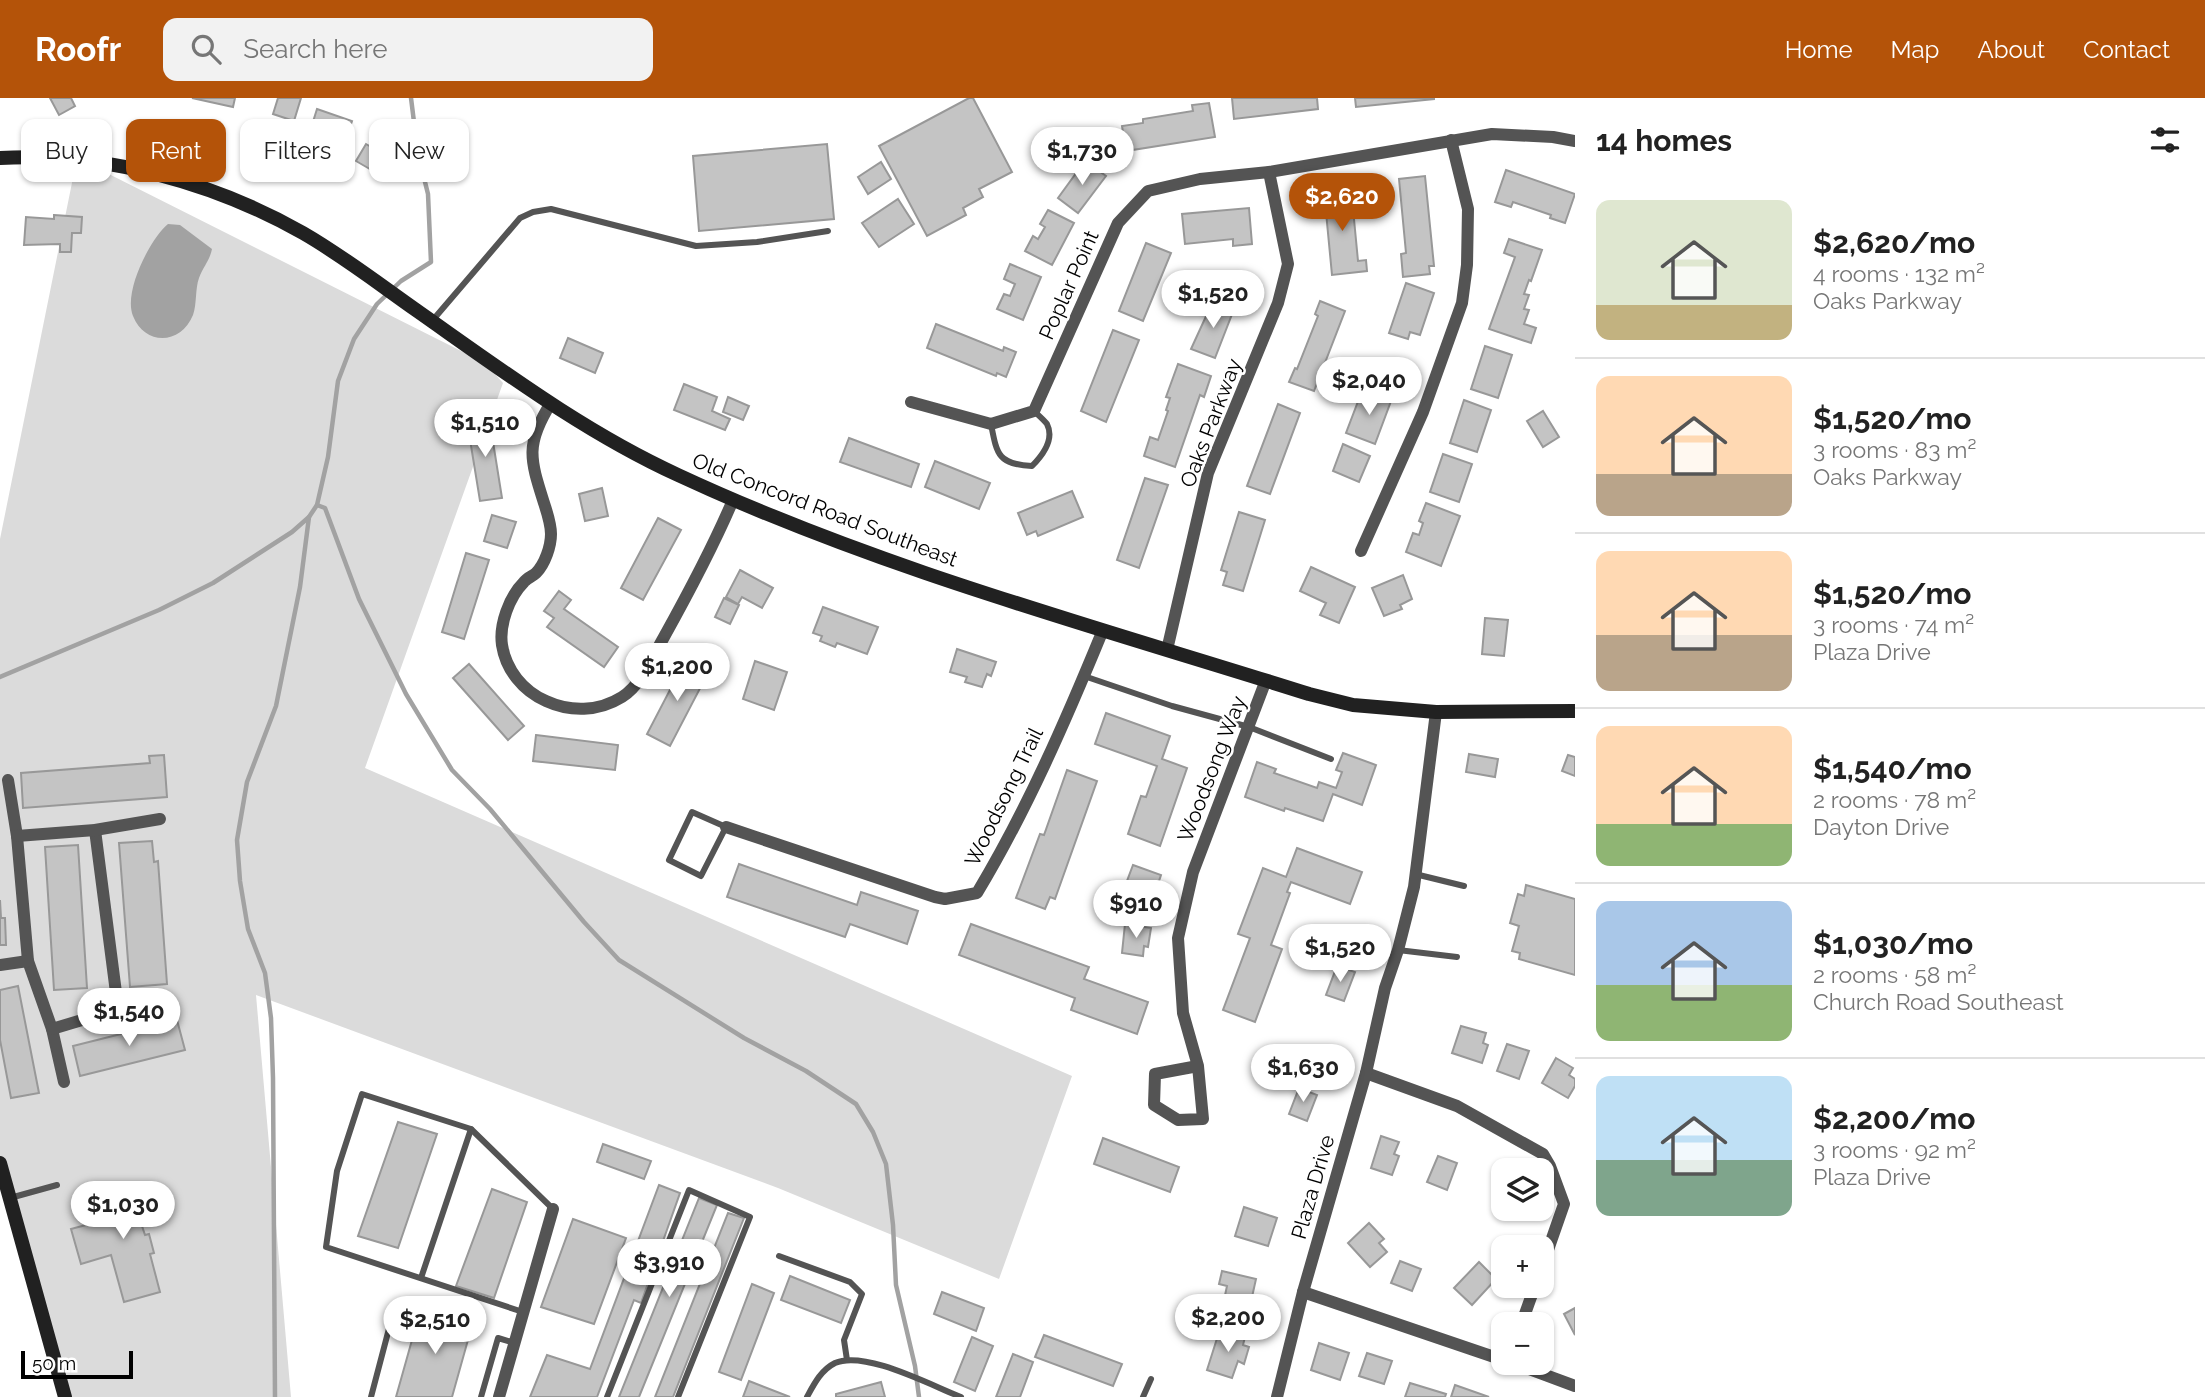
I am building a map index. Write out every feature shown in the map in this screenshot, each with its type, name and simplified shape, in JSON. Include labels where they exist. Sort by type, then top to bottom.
[{"type":"street","name":"Poplar Point","points":[[1034,411],[1118,223],[1148,191],[1200,179],[1269,172],[1492,134],[1553,137],[1575,141]]},
{"type":"street","points":[[1361,551],[1423,412],[1462,303],[1467,265],[1468,209],[1451,140]]},
{"type":"street","name":"Old Concord Road Southeast","points":[[0,159],[54,158],[92,162],[183,182],[235,200],[282,222],[363,272],[551,403],[604,436],[661,467],[733,500],[904,566],[1009,602],[1353,705],[1436,712],[1575,711]]},
{"type":"street","name":"Oaks Parkway","points":[[1167,650],[1208,473],[1278,303],[1288,264],[1269,172]]},
{"type":"street","points":[[911,402],[991,425],[1034,411]]},
{"type":"street","points":[[551,403],[533,437],[532,456],[551,534],[547,555],[537,572],[523,583],[510,601],[503,622],[502,644],[508,666],[521,684],[538,698],[558,706],[591,708],[622,697],[638,682],[693,584],[733,500]]},
{"type":"street","name":"Woodsong Trail","points":[[726,827],[935,897],[945,899],[977,893],[1006,845],[1103,630]]},
{"type":"street","name":"Woodsong Way","points":[[1198,1066],[1156,1074],[1154,1105],[1178,1121],[1203,1119],[1198,1066],[1183,1013],[1178,938],[1193,872],[1266,680]]},
{"type":"street","name":"Plaza Drive","points":[[1277,1397],[1303,1292],[1366,1073],[1385,988],[1398,950],[1415,874],[1436,712]]},
{"type":"street","points":[[8,780],[17,835],[29,961],[52,1029],[64,1082]]},
{"type":"street","points":[[17,835],[95,830],[160,819]]},
{"type":"street","points":[[95,830],[118,1008]]},
{"type":"street","points":[[0,965],[29,961]]},
{"type":"street","points":[[52,1029],[162,996]]},
{"type":"street","points":[[1366,1073],[1457,1106],[1543,1154],[1564,1204],[1553,1235]]},
{"type":"street","points":[[0,1163],[5,1199],[65,1397]]},
{"type":"street","points":[[499,1397],[553,1209]]},
{"type":"street","points":[[1303,1292],[1491,1356]]},
{"type":"street","points":[[1545,1375],[1575,1386]]},
{"type":"lane","points":[[427,317],[520,218],[533,212],[551,209],[695,246],[757,242],[828,231]]},
{"type":"lane","points":[[991,425],[997,453],[1012,465],[1032,466],[1043,455],[1049,440],[1047,424],[1034,411]]},
{"type":"lane","points":[[1084,676],[1172,706],[1248,727],[1331,760]]},
{"type":"lane","points":[[692,812],[726,827],[701,876],[669,860],[692,812]]},
{"type":"lane","points":[[1415,874],[1465,886]]},
{"type":"lane","points":[[1398,950],[1457,957]]},
{"type":"lane","points":[[523,1312],[326,1247],[337,1171],[362,1094],[471,1129],[553,1209]]},
{"type":"lane","points":[[421,1278],[471,1129]]},
{"type":"lane","points":[[5,1199],[57,1185]]},
{"type":"lane","points":[[607,1397],[689,1190],[750,1217],[678,1397]]},
{"type":"lane","points":[[779,1256],[850,1282],[862,1294],[844,1340],[847,1360]]},
{"type":"lane","points":[[371,1397],[391,1321]]},
{"type":"lane","points":[[481,1397],[498,1338],[514,1343]]},
{"type":"lane","points":[[807,1397],[819,1375],[833,1364],[847,1360],[871,1363],[961,1397]]},
{"type":"lane","points":[[1143,1397],[1151,1379]]},
{"type":"shaded area","points":[[112,176],[485,363],[503,383],[365,768],[1072,1076],[999,1279],[778,1188],[256,995],[291,1397],[59,1397],[0,1170],[0,539],[72,182],[112,182]]},
{"type":"shaded area","points":[[168,224],[180,225],[212,249],[198,282],[193,315],[180,332],[163,338],[146,333],[139,326],[131,306],[135,280],[146,253]]},
{"type":"building","points":[[50,98],[71,98],[75,106],[59,115]]},
{"type":"building","points":[[192,98],[235,98],[233,107]]},
{"type":"building","points":[[278,98],[301,98],[295,119],[273,114]]},
{"type":"building","points":[[973,98],[1012,172],[979,189],[983,197],[963,208],[966,215],[927,236],[879,146]]},
{"type":"building","points":[[1232,98],[1317,98],[1318,109],[1234,119]]},
{"type":"building","points":[[1355,98],[1434,98],[1434,99],[1356,107]]},
{"type":"building","points":[[1209,103],[1215,137],[1126,151],[1122,126],[1143,123],[1143,119],[1193,111],[1192,105]]},
{"type":"building","points":[[317,109],[346,119],[314,119]]},
{"type":"building","points":[[366,144],[369,146],[369,169],[356,161]]},
{"type":"building","points":[[827,144],[834,219],[699,231],[693,156]]},
{"type":"building","points":[[1085,161],[1106,176],[1078,213],[1058,198]]},
{"type":"building","points":[[881,162],[891,179],[868,194],[858,177]]},
{"type":"building","points":[[1506,170],[1575,194],[1565,223],[1550,218],[1551,215],[1513,202],[1511,207],[1495,202]]},
{"type":"building","points":[[1425,176],[1434,266],[1429,266],[1430,274],[1403,277],[1401,254],[1406,253],[1399,179]]},
{"type":"building","points":[[1351,188],[1358,261],[1366,260],[1367,271],[1332,275],[1324,191]]},
{"type":"building","points":[[898,199],[914,224],[879,247],[862,223]]},
{"type":"building","points":[[1249,208],[1252,244],[1233,246],[1233,239],[1185,244],[1182,214]]},
{"type":"building","points":[[1048,210],[1074,223],[1052,265],[1025,251],[1033,236],[1038,239],[1045,227],[1040,224]]},
{"type":"building","points":[[54,215],[82,217],[81,233],[72,233],[71,252],[60,252],[60,244],[24,245],[26,217],[54,219]]},
{"type":"building","points":[[1509,239],[1542,250],[1524,294],[1529,295],[1524,309],[1529,310],[1524,324],[1536,328],[1531,343],[1489,329],[1515,257],[1504,253]]},
{"type":"building","points":[[1146,243],[1171,253],[1143,321],[1119,311]]},
{"type":"building","points":[[1010,264],[1041,277],[1023,320],[997,309],[1004,294],[1010,296],[1015,284],[1004,279]]},
{"type":"building","points":[[1406,283],[1434,293],[1420,335],[1410,332],[1408,339],[1389,333]]},
{"type":"building","points":[[1213,301],[1234,309],[1215,358],[1191,349]]},
{"type":"building","points":[[1320,301],[1345,311],[1314,391],[1289,382],[1318,316],[1315,314]]},
{"type":"building","points":[[936,324],[1003,351],[1004,347],[1016,352],[1006,377],[997,373],[996,376],[927,348]]},
{"type":"building","points":[[1113,330],[1139,340],[1106,422],[1081,411]]},
{"type":"building","points":[[568,338],[603,353],[595,373],[560,358]]},
{"type":"building","points":[[1485,346],[1512,355],[1498,398],[1471,389]]},
{"type":"building","points":[[1178,364],[1211,376],[1204,397],[1200,395],[1175,467],[1144,456],[1150,437],[1158,440],[1168,411],[1166,410],[1170,398],[1166,397]]},
{"type":"building","points":[[684,384],[717,397],[712,411],[730,419],[725,430],[674,410]]},
{"type":"building","points":[[1362,391],[1391,401],[1375,444],[1346,433]]},
{"type":"building","points":[[728,397],[749,406],[743,420],[723,412]]},
{"type":"building","points":[[1464,400],[1491,410],[1477,452],[1450,443]]},
{"type":"building","points":[[1278,404],[1300,413],[1270,494],[1247,486]]},
{"type":"building","points":[[1543,411],[1559,437],[1543,447],[1527,421]]},
{"type":"building","points":[[489,417],[502,498],[480,501],[467,421]]},
{"type":"building","points":[[849,438],[919,464],[911,487],[840,462]]},
{"type":"building","points":[[1343,444],[1370,456],[1359,482],[1333,471]]},
{"type":"building","points":[[1443,454],[1472,464],[1459,502],[1430,492]]},
{"type":"building","points":[[935,461],[990,483],[979,509],[925,487]]},
{"type":"building","points":[[1145,478],[1168,485],[1139,568],[1117,560]]},
{"type":"building","points":[[602,488],[608,516],[585,521],[579,494]]},
{"type":"building","points":[[1072,491],[1083,517],[1038,536],[1036,531],[1027,535],[1018,513]]},
{"type":"building","points":[[1426,503],[1460,516],[1441,566],[1406,552],[1413,533],[1419,535],[1423,523],[1419,521]]},
{"type":"building","points":[[1239,512],[1265,520],[1243,591],[1223,585],[1227,572],[1221,570]]},
{"type":"building","points":[[492,515],[516,522],[507,548],[484,541]]},
{"type":"building","points":[[658,518],[681,530],[643,600],[621,588]]},
{"type":"building","points":[[466,553],[489,560],[464,639],[442,632]]},
{"type":"building","points":[[1311,567],[1355,587],[1339,623],[1320,615],[1326,603],[1300,591]]},
{"type":"building","points":[[740,570],[773,588],[762,608],[742,597],[738,604],[726,597]]},
{"type":"building","points":[[1403,575],[1412,599],[1400,605],[1402,609],[1384,616],[1372,588]]},
{"type":"building","points":[[559,591],[571,600],[564,609],[618,647],[604,667],[547,627],[554,618],[544,611]]},
{"type":"building","points":[[724,598],[739,605],[730,624],[715,617]]},
{"type":"building","points":[[823,607],[878,627],[867,654],[837,643],[835,647],[820,641],[822,636],[813,633]]},
{"type":"building","points":[[1485,618],[1508,620],[1504,656],[1482,654]]},
{"type":"building","points":[[957,649],[996,662],[991,676],[987,674],[982,687],[965,682],[967,677],[950,672]]},
{"type":"building","points":[[685,661],[708,673],[670,746],[647,734]]},
{"type":"building","points":[[755,661],[787,672],[774,710],[743,699]]},
{"type":"building","points":[[469,664],[524,726],[508,740],[453,678]]},
{"type":"building","points":[[1106,713],[1170,736],[1162,759],[1187,768],[1160,846],[1128,834],[1141,796],[1146,797],[1157,766],[1095,744]]},
{"type":"building","points":[[536,735],[618,745],[615,770],[533,761]]},
{"type":"building","points":[[1343,753],[1376,765],[1362,805],[1333,794],[1323,821],[1245,797],[1257,762],[1276,769],[1274,773],[1317,788],[1319,782],[1336,788],[1342,772],[1336,770]]},
{"type":"building","points":[[1469,754],[1498,759],[1495,777],[1466,772]]},
{"type":"building","points":[[164,755],[167,797],[23,808],[21,773],[150,763],[149,756]]},
{"type":"building","points":[[1568,755],[1575,757],[1575,776],[1562,771]]},
{"type":"building","points":[[1067,770],[1097,781],[1055,899],[1050,897],[1045,909],[1016,898],[1040,834],[1044,835]]},
{"type":"building","points":[[152,841],[154,862],[158,861],[167,984],[130,987],[119,843]]},
{"type":"building","points":[[78,845],[87,988],[54,990],[45,847]]},
{"type":"building","points":[[1297,848],[1362,872],[1350,904],[1291,882],[1287,892],[1290,893],[1271,945],[1282,949],[1255,1022],[1223,1010],[1250,938],[1238,934],[1263,868],[1286,877]]},
{"type":"building","points":[[739,864],[857,905],[861,892],[918,911],[907,944],[850,924],[845,937],[727,897]]},
{"type":"building","points":[[1133,865],[1161,875],[1153,899],[1124,889]]},
{"type":"building","points":[[1526,885],[1575,899],[1575,975],[1519,959],[1520,953],[1512,951],[1519,926],[1510,923],[1518,894],[1524,896]]},
{"type":"building","points":[[0,900],[1,918],[5,918],[6,945],[0,945]]},
{"type":"building","points":[[971,924],[1089,967],[1084,979],[1148,1002],[1137,1034],[1071,1010],[1075,998],[959,955]]},
{"type":"building","points":[[1125,924],[1151,928],[1148,947],[1144,946],[1143,956],[1122,953]]},
{"type":"building","points":[[1337,966],[1355,972],[1344,1001],[1326,995]]},
{"type":"building","points":[[18,986],[39,1093],[11,1098],[0,1040],[0,990]]},
{"type":"building","points":[[177,1020],[185,1050],[80,1076],[73,1046]]},
{"type":"building","points":[[1461,1026],[1486,1033],[1483,1043],[1488,1045],[1482,1063],[1452,1053]]},
{"type":"building","points":[[1507,1044],[1529,1051],[1519,1079],[1497,1071]]},
{"type":"building","points":[[1556,1058],[1573,1068],[1569,1075],[1575,1079],[1575,1086],[1568,1098],[1542,1083]]},
{"type":"building","points":[[1299,1088],[1317,1095],[1307,1121],[1289,1114]]},
{"type":"building","points":[[398,1122],[437,1134],[398,1248],[358,1236]]},
{"type":"building","points":[[1381,1136],[1399,1142],[1394,1154],[1399,1156],[1392,1175],[1371,1168]]},
{"type":"building","points":[[1103,1138],[1179,1167],[1170,1192],[1094,1164]]},
{"type":"building","points":[[603,1144],[651,1161],[644,1179],[597,1162]]},
{"type":"building","points":[[1438,1156],[1457,1163],[1447,1190],[1427,1182]]},
{"type":"building","points":[[153,1185],[159,1211],[139,1217],[145,1235],[149,1234],[154,1253],[150,1254],[160,1292],[124,1302],[111,1255],[81,1264],[71,1229],[101,1221],[97,1204],[106,1202],[103,1193],[120,1189],[122,1194]]},
{"type":"building","points":[[659,1185],[680,1193],[641,1303],[634,1300],[597,1397],[530,1397],[547,1355],[590,1369]]},
{"type":"building","points":[[492,1189],[527,1202],[494,1298],[456,1286]]},
{"type":"building","points":[[699,1198],[717,1205],[639,1397],[619,1397]]},
{"type":"building","points":[[1244,1207],[1277,1218],[1268,1246],[1235,1236]]},
{"type":"building","points":[[728,1213],[744,1218],[673,1397],[655,1397]]},
{"type":"building","points":[[573,1219],[626,1238],[594,1324],[541,1307]]},
{"type":"building","points":[[1369,1223],[1384,1239],[1379,1243],[1387,1252],[1370,1267],[1348,1243]]},
{"type":"building","points":[[1400,1261],[1421,1269],[1412,1291],[1391,1283]]},
{"type":"building","points":[[1479,1262],[1491,1274],[1491,1284],[1472,1305],[1454,1288]]},
{"type":"building","points":[[1222,1271],[1256,1279],[1250,1306],[1224,1300],[1227,1286],[1219,1284]]},
{"type":"building","points":[[790,1276],[850,1300],[841,1323],[781,1300]]},
{"type":"building","points":[[752,1284],[774,1293],[741,1380],[719,1372]]},
{"type":"building","points":[[942,1292],[984,1308],[976,1331],[934,1314]]},
{"type":"building","points":[[421,1308],[473,1322],[452,1397],[396,1397]]},
{"type":"building","points":[[1575,1308],[1575,1335],[1564,1314]]},
{"type":"building","points":[[1220,1329],[1245,1337],[1243,1345],[1249,1347],[1244,1364],[1238,1361],[1232,1378],[1207,1370]]},
{"type":"building","points":[[1044,1335],[1122,1364],[1113,1386],[1035,1357]]},
{"type":"building","points":[[972,1337],[993,1346],[975,1391],[954,1382]]},
{"type":"building","points":[[1319,1343],[1349,1353],[1340,1380],[1311,1370]]},
{"type":"building","points":[[1367,1353],[1392,1361],[1384,1384],[1359,1376]]},
{"type":"building","points":[[1013,1354],[1033,1362],[1020,1397],[996,1397]]},
{"type":"building","points":[[749,1381],[790,1397],[743,1397]]},
{"type":"building","points":[[881,1382],[885,1397],[836,1397],[836,1394]]},
{"type":"building","points":[[1410,1383],[1446,1394],[1445,1397],[1405,1397]]},
{"type":"building","points":[[1455,1385],[1489,1397],[1451,1397]]},
{"type":"waterway","points":[[0,677],[159,610],[213,583],[292,532],[309,517],[317,505],[328,457],[338,381],[354,339],[377,304],[401,281],[431,262],[428,194],[418,154],[411,98]]},
{"type":"waterway","points":[[317,505],[325,508],[359,599],[406,694],[452,770],[490,809],[584,922],[619,960],[744,1038],[806,1071],[856,1104],[873,1132],[886,1164],[896,1285],[915,1366],[919,1397]]},
{"type":"waterway","points":[[275,1397],[271,1018],[265,973],[248,929],[237,840],[247,782],[276,706],[300,587],[309,517]]}]
